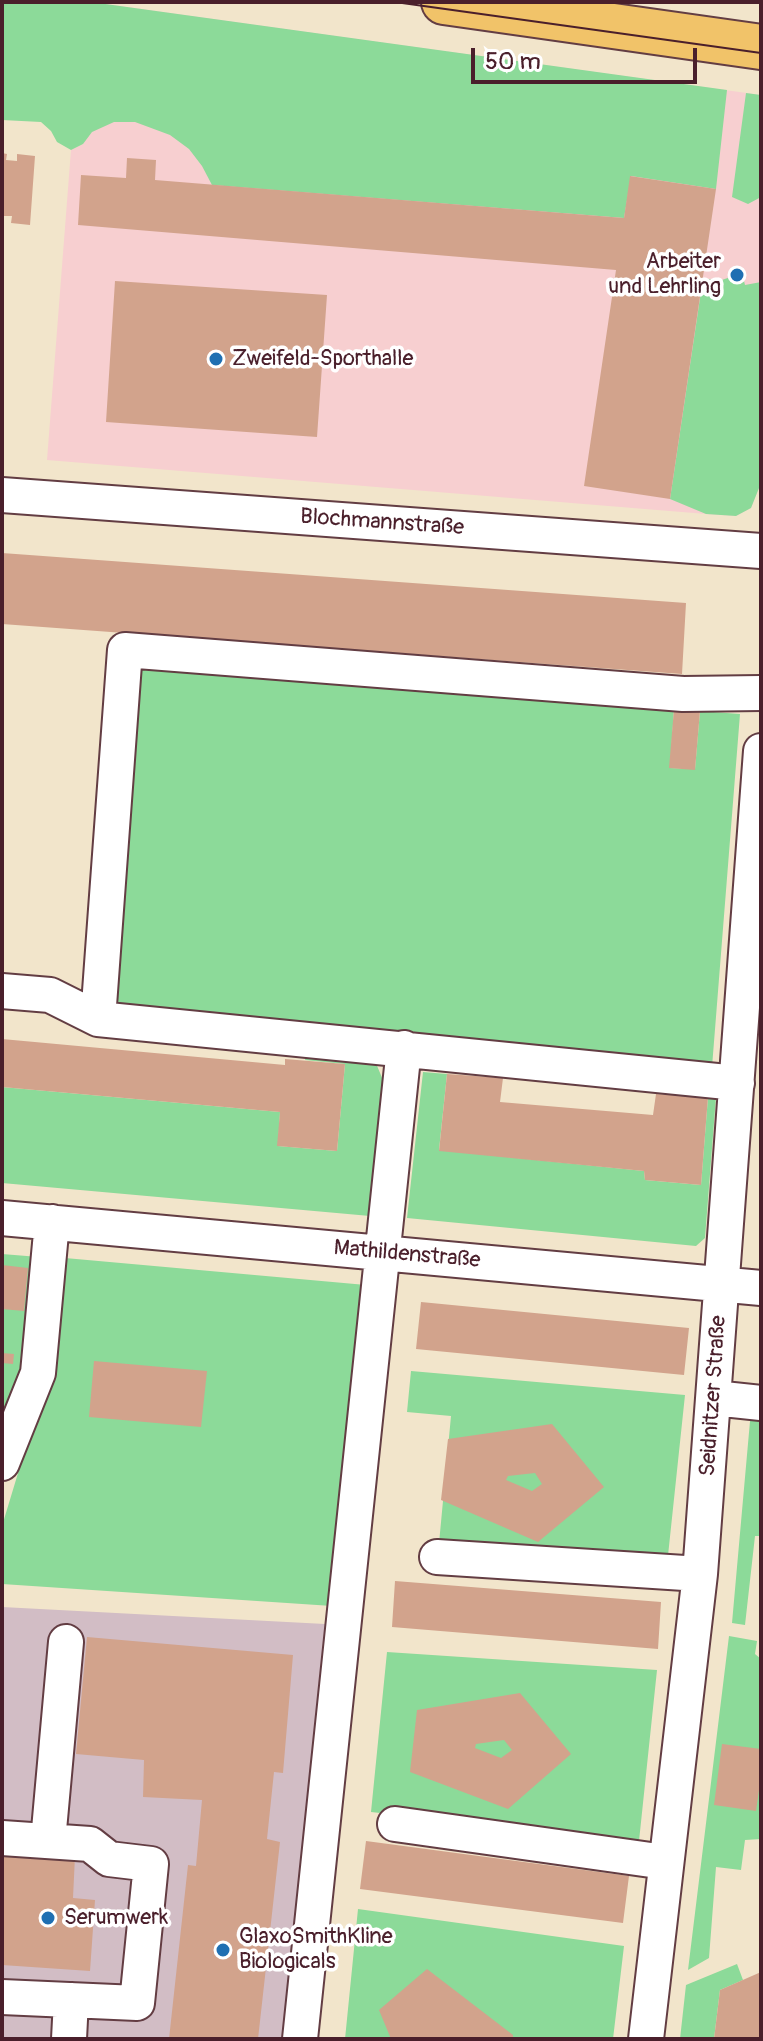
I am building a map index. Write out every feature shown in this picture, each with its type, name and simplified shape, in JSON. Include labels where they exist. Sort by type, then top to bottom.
[{"type":"main road","points":[[444,2],[644,16],[761,47]]},
{"type":"street","name":"Blochmannstraße","points":[[2,495],[761,551]]},
{"type":"street","points":[[98,1019],[125,650],[683,694],[761,693]]},
{"type":"street","name":"Seidnitzer Straße","points":[[646,2039],[700,1574],[722,1284],[744,1096],[761,751]]},
{"type":"street","points":[[2,991],[50,995],[98,1019],[404,1048],[744,1096]]},
{"type":"street","points":[[300,2039],[404,1048]]},
{"type":"street","name":"Mathildenstraße","points":[[2,1218],[761,1288]]},
{"type":"street","points":[[2,1463],[38,1373],[52,1222]]},
{"type":"street","points":[[714,1398],[761,1403]]},
{"type":"street","points":[[437,1557],[700,1574]]},
{"type":"street","points":[[48,1841],[66,1642]]},
{"type":"street","points":[[395,1824],[665,1862]]},
{"type":"street","points":[[2,1838],[90,1844],[109,1859],[151,1864],[137,2003],[2,1997]]},
{"type":"street","points":[[69,2039],[71,2000]]},
{"type":"shaded area","points":[[91,2],[761,95],[761,483],[751,508],[736,516],[706,514],[47,460],[71,150],[83,144]]},
{"type":"shaded area","points":[[2,1607],[325,1624],[282,2039],[2,2039]]},
{"type":"green space","points":[[2,2],[91,2],[727,90],[716,189],[631,176],[624,218],[212,185],[189,149],[170,135],[135,122],[114,122],[92,132],[83,144],[71,150],[57,142],[41,122],[2,120]]},
{"type":"green space","points":[[746,93],[761,95],[761,197],[748,204],[732,197]]},
{"type":"green space","points":[[742,273],[745,285],[761,282],[761,483],[751,508],[736,516],[706,514],[670,499],[703,278],[719,281]]},
{"type":"green space","points":[[132,663],[674,709],[670,768],[695,769],[700,711],[740,714],[712,1067],[109,1012]]},
{"type":"green space","points":[[308,1046],[375,1061],[383,1080],[370,1216],[2,1183],[2,1087],[280,1112],[278,1146],[337,1151],[345,1064],[305,1060]]},
{"type":"green space","points":[[423,1072],[447,1074],[439,1150],[644,1171],[645,1180],[701,1185],[708,1097],[716,1097],[705,1238],[696,1246],[407,1218]]},
{"type":"green space","points":[[2,1254],[39,1257],[31,1331],[16,1401],[2,1439]]},
{"type":"green space","points":[[65,1258],[366,1285],[332,1606],[2,1584],[2,1526],[48,1374]]},
{"type":"green space","points":[[411,1371],[685,1395],[667,1565],[438,1554],[451,1416],[407,1412]]},
{"type":"green space","points":[[751,1410],[761,1411],[761,1536],[755,1536],[745,1625],[732,1623]]},
{"type":"green space","points":[[729,1636],[757,1641],[755,1654],[761,1659],[761,1839],[745,1840],[741,1870],[716,1867],[709,1958],[688,1970]]},
{"type":"green space","points":[[387,1652],[657,1670],[639,1841],[371,1812]]},
{"type":"green space","points":[[358,1909],[624,1946],[613,2039],[345,2039]]},
{"type":"green space","points":[[737,1964],[743,1980],[720,1990],[714,2039],[680,2039],[686,1985]]},
{"type":"building","points":[[2,153],[7,154],[6,160],[17,161],[17,154],[35,156],[30,225],[11,223],[12,216],[2,216]]},
{"type":"building","points":[[127,158],[156,160],[155,180],[624,218],[630,176],[716,189],[670,499],[584,486],[616,270],[78,225],[81,175],[126,178]]},
{"type":"building","name":"Zweifeld-Sporthalle","points":[[115,281],[327,295],[317,437],[106,422]]},
{"type":"building","points":[[2,553],[686,603],[682,674],[2,624]]},
{"type":"building","points":[[674,709],[700,711],[695,770],[669,768]]},
{"type":"building","points":[[2,1039],[285,1065],[285,1059],[345,1064],[337,1151],[277,1146],[280,1112],[2,1087]]},
{"type":"building","points":[[447,1074],[503,1078],[500,1102],[653,1115],[656,1094],[708,1097],[701,1185],[645,1180],[644,1171],[439,1151]]},
{"type":"building","points":[[2,1265],[28,1268],[24,1311],[2,1309]]},
{"type":"building","points":[[421,1302],[689,1328],[684,1375],[416,1349]]},
{"type":"building","points":[[2,1353],[14,1354],[13,1364],[2,1363]]},
{"type":"building","points":[[94,1361],[207,1371],[201,1427],[89,1417]]},
{"type":"building","points":[[552,1424],[604,1487],[538,1542],[441,1500],[448,1439]],"holes":[[[535,1473],[542,1484],[532,1491],[506,1480],[508,1476]]]},
{"type":"building","points":[[395,1581],[661,1602],[658,1649],[392,1627]]},
{"type":"building","points":[[87,1637],[293,1655],[283,1773],[274,1772],[267,1839],[280,1842],[258,2039],[169,2039],[188,1865],[196,1866],[202,1800],[143,1797],[144,1760],[76,1754]]},
{"type":"building","points":[[520,1693],[571,1754],[508,1809],[410,1772],[417,1710]],"holes":[[[504,1740],[512,1750],[501,1758],[475,1748],[476,1744]]]},
{"type":"building","points":[[722,1744],[761,1749],[756,1811],[714,1805]]},
{"type":"building","points":[[366,1841],[629,1876],[623,1923],[360,1889]]},
{"type":"building","name":"Serumwerk","points":[[2,1851],[75,1856],[73,1898],[95,1900],[90,1971],[2,1965]]},
{"type":"building","points":[[427,1969],[513,2035],[513,2039],[391,2039],[379,2010]]},
{"type":"building","points":[[761,1972],[759,2039],[714,2039],[720,1990]]},
{"type":"tram line","points":[[395,2],[761,53]]},
{"type":"place","name":"Arbeiter und Lehrling","points":[[737,275]]},
{"type":"place","name":"Zweifeld-Sporthalle","points":[[216,359]]},
{"type":"place","name":"Serumwerk","points":[[48,1918]]},
{"type":"place","name":"GlaxoSmithKline Biologicals","points":[[223,1950]]}]
